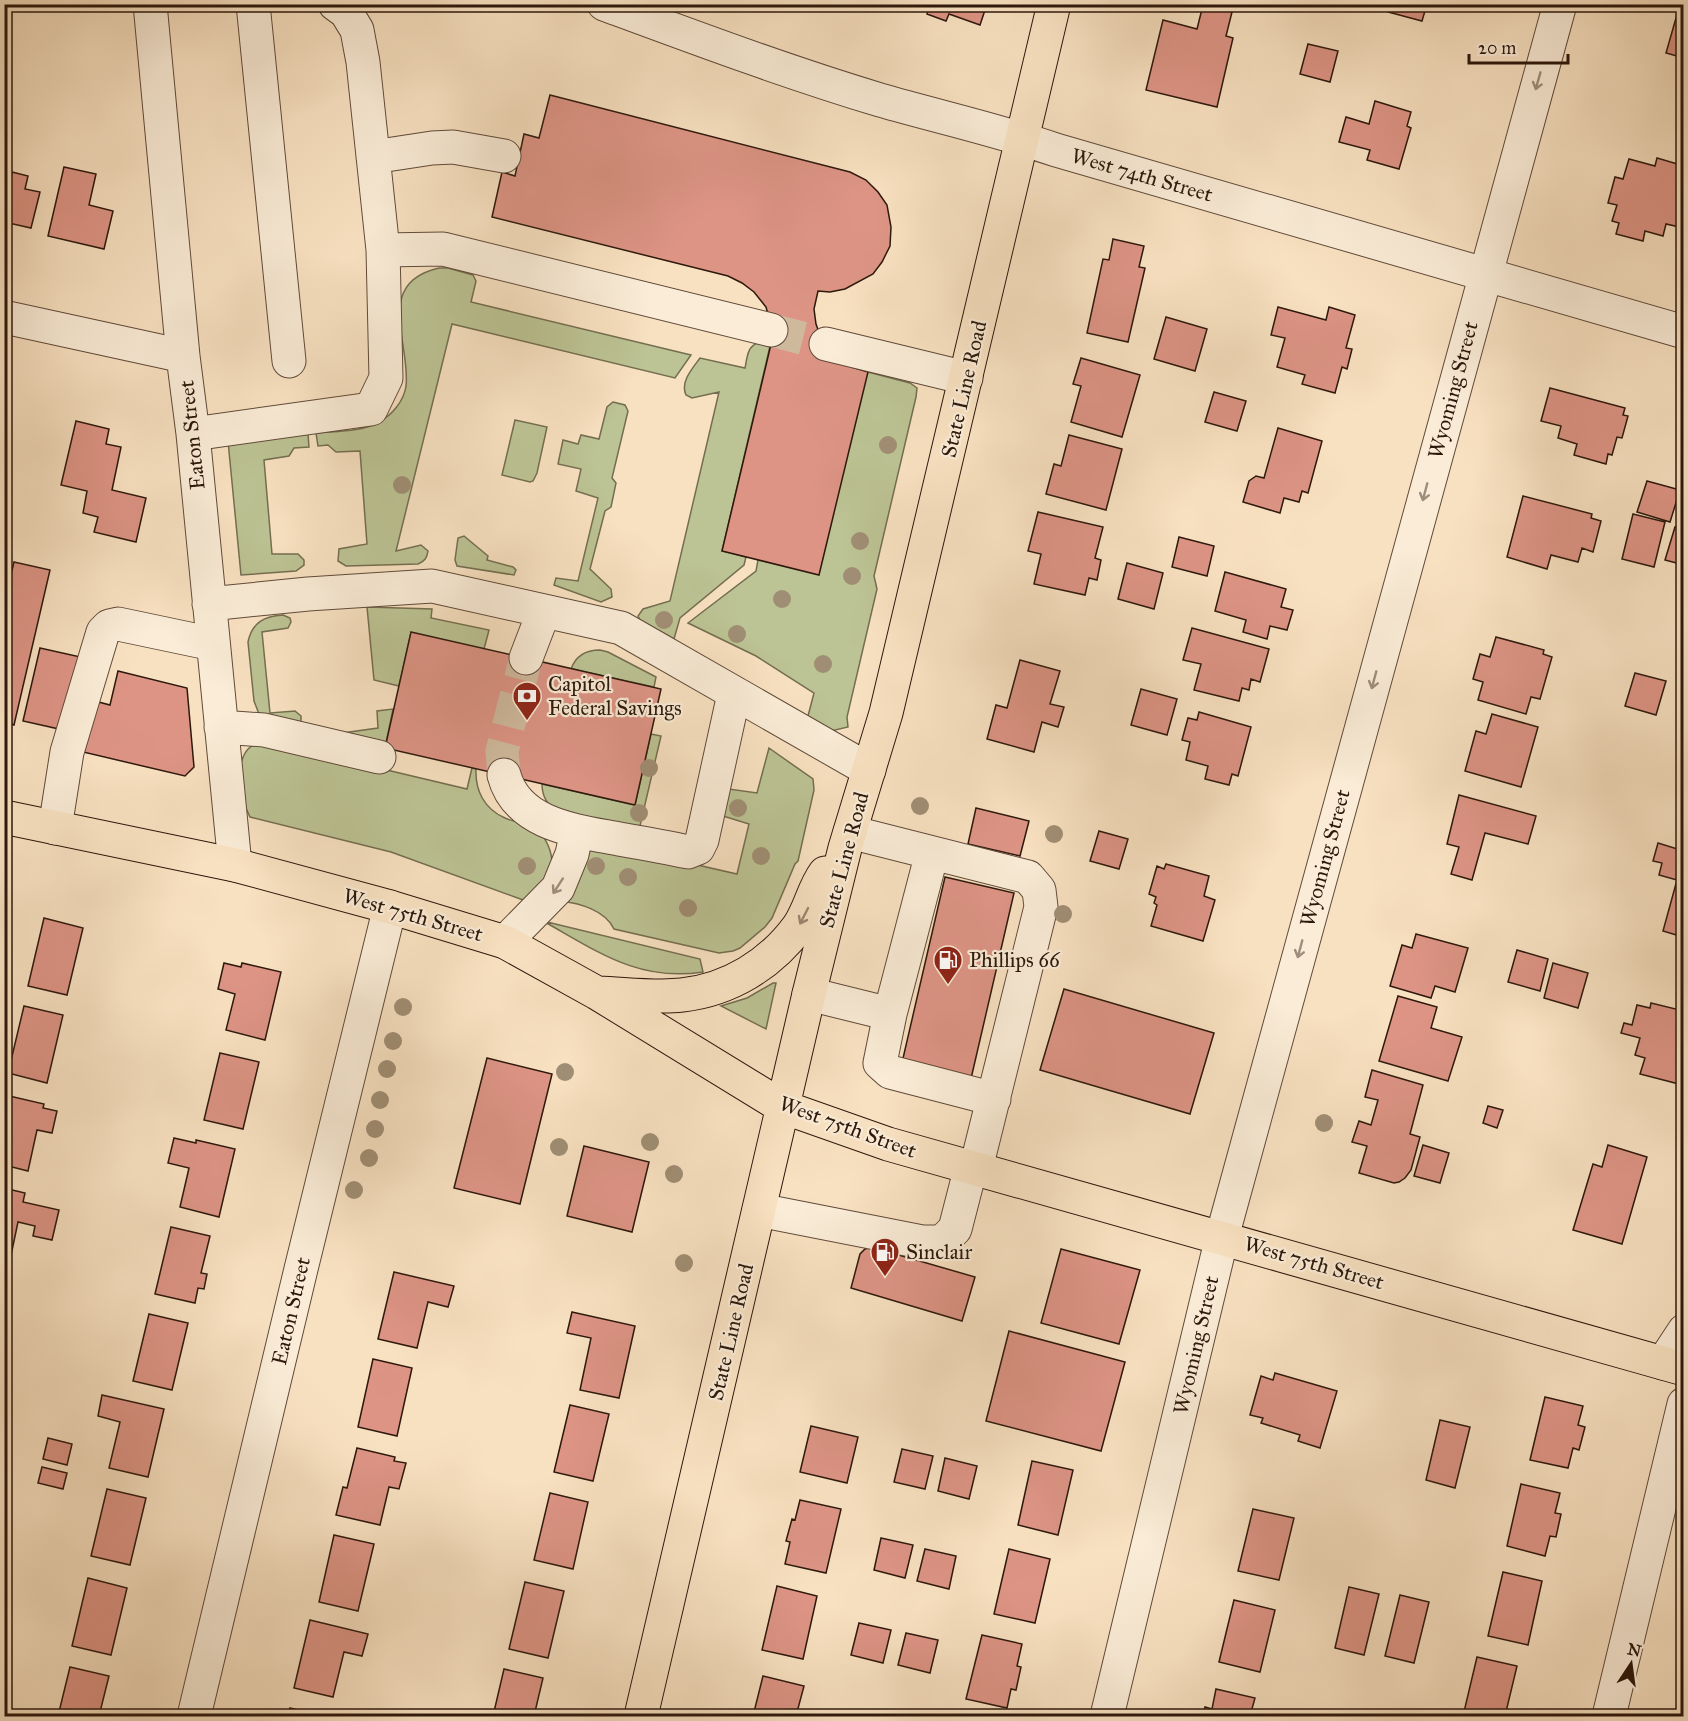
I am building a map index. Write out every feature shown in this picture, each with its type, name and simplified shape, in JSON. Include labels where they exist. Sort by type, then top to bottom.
[{"type":"main road","name":"State Line Road","points":[[641,1716],[809,994],[847,840],[886,713],[1054,4]]},
{"type":"main road","name":"West 75th Street","points":[[4,817],[235,865],[390,907],[505,942],[597,993],[783,1107],[888,1143],[1673,1366]]},
{"type":"main road","points":[[597,993],[681,995],[709,990],[752,971],[772,957],[787,942],[800,924],[822,878],[847,840]]},
{"type":"street","name":"Eaton Street","points":[[150,4],[235,865]]},
{"type":"street","points":[[253,4],[289,361]]},
{"type":"street","points":[[193,434],[371,409],[386,378],[383,250],[363,62],[357,30],[346,12],[335,4]]},
{"type":"street","name":"West 74th Street","points":[[604,4],[786,70],[882,100],[1683,332]]},
{"type":"street","name":"Wyoming Street","points":[[1107,1716],[1222,1237],[1560,4]]},
{"type":"street","points":[[373,157],[453,147],[504,156]]},
{"type":"street","points":[[383,250],[443,249],[771,330]]},
{"type":"street","points":[[4,317],[183,356]]},
{"type":"street","points":[[826,344],[966,378]]},
{"type":"street","points":[[209,604],[308,594],[432,586],[621,628],[869,770]]},
{"type":"street","points":[[526,658],[544,611]]},
{"type":"street","points":[[55,828],[67,752],[103,632],[109,626],[118,624],[213,644]]},
{"type":"street","points":[[504,775],[506,786],[528,811],[542,820],[577,831],[688,852],[698,848],[702,840],[734,693]]},
{"type":"street","points":[[221,727],[264,730],[379,757]]},
{"type":"street","points":[[505,942],[558,888],[572,854],[577,831]]},
{"type":"street","points":[[759,1210],[922,1242],[942,1242],[955,1229],[994,1099],[1041,907],[1039,890],[1028,877],[932,853],[847,840]]},
{"type":"street","points":[[932,853],[890,1014],[880,1063],[890,1072],[994,1099]]},
{"type":"street","name":"Eaton Street","points":[[194,1716],[390,907]]},
{"type":"street","points":[[809,994],[890,1014]]},
{"type":"street","points":[[1673,1366],[1683,1331]]},
{"type":"street","points":[[1609,1716],[1683,1404]]},
{"type":"green space","points":[[439,268],[448,268],[473,275],[476,281],[471,302],[691,355],[675,378],[452,324],[396,551],[421,545],[428,551],[426,557],[418,564],[346,566],[338,561],[339,549],[367,544],[360,451],[336,452],[328,445],[318,446],[316,433],[365,428],[384,419],[397,407],[406,386],[400,317],[401,301],[407,287],[419,276]]},
{"type":"green space","points":[[758,343],[770,346],[722,551],[746,557],[744,565],[680,618],[674,639],[640,620],[638,616],[643,609],[670,601],[719,392],[692,398],[686,395],[686,380],[700,358],[745,368],[750,350]]},
{"type":"green space","points":[[868,372],[910,383],[917,388],[874,576],[877,589],[847,717],[848,727],[831,731],[808,716],[814,693],[756,656],[688,623],[756,571],[758,560]]},
{"type":"green space","points":[[613,402],[625,405],[628,411],[612,478],[616,483],[611,507],[605,511],[590,569],[611,589],[612,597],[601,602],[554,585],[556,578],[578,581],[598,498],[576,491],[581,469],[558,464],[563,440],[578,444],[581,435],[599,439],[607,407]]},
{"type":"green space","points":[[515,420],[547,427],[537,473],[530,482],[502,475]]},
{"type":"green space","points":[[308,434],[309,447],[294,448],[289,456],[264,460],[272,554],[298,554],[304,560],[304,565],[296,571],[241,575],[228,441]]},
{"type":"green space","points":[[464,536],[488,556],[487,560],[513,567],[516,570],[514,575],[457,566],[455,560],[458,538]]},
{"type":"green space","points":[[367,607],[432,609],[431,618],[489,630],[484,649],[411,633],[399,686],[374,680]]},
{"type":"green space","points":[[283,615],[290,618],[288,628],[262,632],[270,713],[295,711],[301,716],[301,723],[259,714],[254,701],[248,642],[250,635],[260,621]]},
{"type":"green space","points":[[600,650],[656,677],[654,687],[571,669],[582,654]]},
{"type":"green space","points":[[393,709],[385,748],[342,733],[378,728],[377,711]]},
{"type":"green space","points":[[651,734],[661,736],[639,830],[556,810],[547,802],[542,784],[635,805]]},
{"type":"green space","points":[[273,743],[467,789],[472,768],[476,769],[479,791],[491,810],[512,821],[532,826],[545,839],[552,859],[550,871],[543,883],[526,901],[391,852],[250,817],[245,806],[241,763],[252,746]]},
{"type":"green space","points":[[769,748],[813,779],[814,790],[798,861],[772,918],[740,948],[719,953],[614,929],[610,922],[598,912],[560,901],[586,848],[667,858],[737,874],[749,824],[723,816],[729,789],[757,793]]},
{"type":"green space","points":[[543,921],[700,959],[703,972],[680,974],[658,972],[619,962]]},
{"type":"green space","points":[[776,983],[766,1029],[721,1006],[747,998]]},
{"type":"building","points":[[987,4],[980,25],[949,14],[946,21],[927,14],[929,8],[921,5]]},
{"type":"building","points":[[1390,4],[1427,4],[1422,21],[1388,12]]},
{"type":"building","points":[[1680,4],[1684,4],[1684,58],[1666,53]]},
{"type":"building","points":[[1203,5],[1232,12],[1226,36],[1233,38],[1217,107],[1146,90],[1163,20],[1197,29]]},
{"type":"building","points":[[1308,44],[1338,51],[1330,82],[1300,74]]},
{"type":"building","points":[[550,95],[850,172],[866,180],[887,205],[891,227],[890,246],[882,262],[873,274],[845,289],[830,292],[818,291],[814,309],[820,335],[852,367],[868,372],[819,575],[722,551],[772,340],[766,307],[754,292],[728,276],[492,217],[502,172],[515,176],[524,134],[539,138]]},
{"type":"building","points":[[1375,101],[1411,112],[1407,126],[1411,128],[1399,169],[1367,160],[1370,150],[1339,142],[1346,117],[1369,124]]},
{"type":"building","points":[[1657,158],[1681,165],[1677,179],[1682,180],[1679,190],[1684,191],[1684,228],[1666,224],[1663,236],[1645,231],[1643,241],[1616,234],[1619,223],[1612,221],[1617,205],[1608,203],[1615,177],[1623,179],[1629,159],[1655,166]]},
{"type":"building","points":[[64,167],[96,174],[89,205],[113,211],[104,249],[48,236]]},
{"type":"building","points":[[12,172],[28,176],[25,189],[40,192],[31,228],[4,222],[4,183],[10,184]]},
{"type":"building","points":[[1113,239],[1144,246],[1139,267],[1145,268],[1128,342],[1087,333],[1103,259],[1109,260]]},
{"type":"building","points":[[1278,307],[1326,320],[1329,307],[1355,315],[1346,348],[1352,349],[1347,369],[1342,367],[1335,393],[1302,384],[1305,375],[1277,367],[1285,338],[1271,335]]},
{"type":"building","points":[[1166,317],[1207,329],[1195,371],[1154,359]]},
{"type":"building","points":[[1081,358],[1140,375],[1122,437],[1071,422],[1081,386],[1073,384]]},
{"type":"building","points":[[1550,388],[1625,408],[1623,415],[1628,416],[1622,438],[1617,437],[1612,455],[1608,454],[1606,464],[1574,455],[1577,444],[1558,438],[1561,426],[1541,421]]},
{"type":"building","points":[[1214,392],[1246,401],[1237,431],[1205,422]]},
{"type":"building","points":[[76,421],[109,429],[106,444],[121,447],[112,490],[146,498],[136,542],[94,532],[98,517],[83,513],[87,491],[61,485]]},
{"type":"building","points":[[1278,428],[1322,441],[1308,493],[1302,491],[1299,502],[1284,498],[1280,513],[1243,502],[1249,481],[1256,476],[1264,478]]},
{"type":"building","points":[[1069,435],[1122,449],[1106,510],[1046,494],[1054,464],[1061,466]]},
{"type":"building","points":[[1647,481],[1680,490],[1670,522],[1637,512]]},
{"type":"building","points":[[1523,496],[1592,514],[1591,518],[1601,521],[1593,552],[1582,548],[1578,562],[1551,555],[1547,569],[1507,557]]},
{"type":"building","points":[[1038,512],[1103,527],[1095,558],[1101,560],[1097,580],[1089,578],[1085,595],[1034,584],[1041,554],[1028,551]]},
{"type":"building","points":[[1633,514],[1665,522],[1654,567],[1622,559]]},
{"type":"building","points":[[1675,527],[1684,529],[1684,565],[1665,560]]},
{"type":"building","points":[[1179,537],[1214,546],[1207,576],[1172,567]]},
{"type":"building","points":[[14,562],[50,570],[14,725],[4,722],[4,603]]},
{"type":"building","points":[[1127,563],[1163,573],[1154,609],[1118,599]]},
{"type":"building","points":[[1225,572],[1286,589],[1281,607],[1293,610],[1287,630],[1270,626],[1267,639],[1243,632],[1246,620],[1215,611]]},
{"type":"building","points":[[1192,628],[1269,649],[1260,682],[1251,679],[1249,690],[1242,688],[1239,701],[1194,690],[1201,664],[1183,660]]},
{"type":"building","points":[[411,632],[661,689],[635,805],[385,748]]},
{"type":"building","points":[[1496,637],[1544,650],[1543,654],[1552,657],[1540,699],[1531,697],[1526,714],[1478,700],[1483,682],[1473,679],[1480,654],[1490,657]]},
{"type":"building","points":[[40,648],[85,658],[68,731],[23,721]]},
{"type":"building","points":[[1020,660],[1060,671],[1050,704],[1064,707],[1058,727],[1042,722],[1034,752],[987,739],[996,705],[1007,708]]},
{"type":"building","points":[[118,671],[187,688],[194,767],[185,776],[79,751],[91,700],[110,705]]},
{"type":"building","points":[[1635,673],[1666,681],[1656,715],[1625,706]]},
{"type":"building","points":[[1141,689],[1177,699],[1167,735],[1131,725]]},
{"type":"building","points":[[1199,712],[1251,727],[1238,776],[1232,774],[1229,785],[1205,779],[1208,766],[1186,760],[1190,742],[1182,740],[1188,718],[1197,720]]},
{"type":"building","points":[[1492,714],[1538,727],[1521,787],[1465,771],[1476,731],[1486,734]]},
{"type":"building","points":[[1459,795],[1536,816],[1528,844],[1485,833],[1472,880],[1451,874],[1459,847],[1447,844]]},
{"type":"building","points":[[976,808],[1029,821],[1020,856],[968,844]]},
{"type":"building","points":[[1099,831],[1128,839],[1119,869],[1090,861]]},
{"type":"building","points":[[1658,843],[1684,851],[1684,961],[1677,959],[1683,937],[1663,931],[1677,880],[1659,875],[1662,863],[1653,861]]},
{"type":"building","points":[[1166,864],[1209,876],[1204,896],[1215,900],[1203,941],[1151,926],[1157,905],[1154,903],[1156,897],[1149,894],[1157,866],[1164,869]]},
{"type":"building","points":[[945,877],[1014,893],[970,1083],[901,1067]]},
{"type":"building","points":[[44,918],[83,928],[67,995],[28,986]]},
{"type":"building","points":[[1416,934],[1468,948],[1455,992],[1435,986],[1431,998],[1390,986],[1402,945],[1412,948]]},
{"type":"building","points":[[1517,950],[1548,959],[1540,991],[1508,982]]},
{"type":"building","points":[[224,963],[241,967],[242,963],[281,972],[265,1040],[226,1030],[235,994],[218,989]]},
{"type":"building","points":[[1553,963],[1588,973],[1578,1008],[1544,998]]},
{"type":"building","points":[[1064,989],[1214,1033],[1190,1114],[1040,1070]]},
{"type":"building","points":[[1398,996],[1437,1007],[1431,1028],[1462,1037],[1448,1081],[1379,1061]]},
{"type":"building","points":[[1651,1003],[1684,1011],[1684,1069],[1679,1084],[1640,1074],[1645,1058],[1635,1055],[1640,1038],[1621,1033],[1624,1023],[1632,1025],[1637,1005],[1650,1008]]},
{"type":"building","points":[[24,1006],[63,1015],[47,1083],[8,1073]]},
{"type":"building","points":[[220,1053],[259,1062],[243,1129],[204,1120]]},
{"type":"building","points":[[487,1058],[552,1074],[520,1204],[454,1188]]},
{"type":"building","points":[[1372,1070],[1423,1085],[1410,1134],[1420,1137],[1411,1170],[1399,1182],[1394,1183],[1359,1173],[1367,1146],[1352,1142],[1359,1121],[1371,1125],[1378,1100],[1365,1097]]},
{"type":"building","points":[[5,1095],[44,1104],[43,1108],[57,1111],[52,1133],[37,1130],[28,1171],[4,1165]]},
{"type":"building","points":[[1488,1106],[1503,1110],[1497,1128],[1483,1123]]},
{"type":"building","points":[[174,1138],[196,1143],[196,1140],[235,1149],[219,1217],[180,1207],[189,1168],[168,1163]]},
{"type":"building","points":[[1423,1145],[1449,1153],[1440,1183],[1414,1176]]},
{"type":"building","points":[[1608,1145],[1647,1157],[1622,1244],[1573,1230],[1593,1164],[1602,1167]]},
{"type":"building","points":[[584,1146],[649,1162],[632,1232],[567,1216]]},
{"type":"building","points":[[4,1188],[25,1193],[23,1202],[59,1210],[52,1240],[33,1236],[35,1226],[18,1222],[10,1260],[4,1258]]},
{"type":"building","points":[[171,1227],[210,1236],[201,1273],[207,1274],[204,1289],[198,1288],[195,1303],[155,1294]]},
{"type":"building","points":[[871,1247],[975,1277],[962,1321],[851,1288],[860,1254]]},
{"type":"building","points":[[1061,1249],[1140,1270],[1119,1344],[1041,1323]]},
{"type":"building","points":[[394,1272],[454,1286],[448,1307],[428,1302],[417,1348],[378,1339]]},
{"type":"building","points":[[572,1312],[635,1326],[619,1398],[580,1390],[591,1338],[567,1333]]},
{"type":"building","points":[[149,1314],[188,1323],[172,1390],[133,1381]]},
{"type":"building","points":[[1009,1331],[1125,1362],[1101,1451],[986,1421]]},
{"type":"building","points":[[373,1359],[412,1368],[397,1436],[358,1427]]},
{"type":"building","points":[[1275,1373],[1337,1391],[1320,1448],[1298,1441],[1300,1435],[1261,1423],[1263,1418],[1250,1415],[1261,1376],[1273,1380]]},
{"type":"building","points":[[102,1395],[164,1409],[148,1477],[109,1468],[120,1422],[98,1416]]},
{"type":"building","points":[[1545,1397],[1583,1406],[1578,1425],[1585,1427],[1579,1450],[1573,1448],[1568,1468],[1530,1460]]},
{"type":"building","points":[[570,1405],[609,1414],[593,1481],[554,1472]]},
{"type":"building","points":[[1440,1420],[1470,1427],[1455,1488],[1426,1480]]},
{"type":"building","points":[[811,1426],[858,1437],[847,1483],[800,1472]]},
{"type":"building","points":[[48,1438],[72,1444],[67,1465],[43,1459]]},
{"type":"building","points":[[357,1448],[395,1457],[394,1461],[406,1463],[399,1489],[389,1487],[380,1525],[336,1515],[343,1487],[347,1488]]},
{"type":"building","points":[[902,1449],[933,1456],[925,1489],[894,1482]]},
{"type":"building","points":[[945,1458],[977,1466],[969,1499],[938,1491]]},
{"type":"building","points":[[1032,1461],[1073,1470],[1058,1535],[1018,1525]]},
{"type":"building","points":[[42,1467],[67,1473],[63,1489],[38,1483]]},
{"type":"building","points":[[1521,1484],[1560,1493],[1555,1513],[1561,1514],[1556,1537],[1550,1536],[1545,1556],[1507,1546]]},
{"type":"building","points":[[107,1489],[146,1498],[130,1565],[91,1556]]},
{"type":"building","points":[[550,1493],[588,1502],[573,1569],[534,1560]]},
{"type":"building","points":[[800,1500],[841,1509],[826,1573],[785,1564],[790,1542],[786,1541]]},
{"type":"building","points":[[1253,1509],[1294,1518],[1279,1580],[1238,1571]]},
{"type":"building","points":[[334,1535],[374,1544],[358,1611],[319,1602]]},
{"type":"building","points":[[881,1538],[913,1545],[905,1578],[874,1570]]},
{"type":"building","points":[[925,1549],[956,1556],[949,1589],[917,1581]]},
{"type":"building","points":[[1009,1549],[1050,1559],[1035,1623],[994,1614]]},
{"type":"building","points":[[1503,1572],[1542,1581],[1528,1645],[1488,1636]]},
{"type":"building","points":[[88,1578],[127,1588],[111,1655],[72,1646]]},
{"type":"building","points":[[525,1582],[564,1591],[548,1658],[509,1649]]},
{"type":"building","points":[[777,1586],[817,1596],[803,1659],[762,1650]]},
{"type":"building","points":[[1349,1587],[1379,1594],[1364,1655],[1335,1648]]},
{"type":"building","points":[[1400,1595],[1429,1602],[1414,1663],[1385,1656]]},
{"type":"building","points":[[1234,1600],[1275,1610],[1260,1672],[1219,1662]]},
{"type":"building","points":[[310,1620],[368,1634],[362,1656],[344,1652],[333,1697],[294,1688]]},
{"type":"building","points":[[859,1623],[891,1630],[883,1663],[851,1655]]},
{"type":"building","points":[[906,1633],[938,1640],[930,1673],[898,1665]]},
{"type":"building","points":[[982,1635],[1022,1644],[1017,1666],[1021,1667],[1016,1690],[1011,1689],[1007,1708],[966,1699]]},
{"type":"building","points":[[1477,1657],[1517,1666],[1505,1716],[1463,1716]]},
{"type":"building","points":[[70,1667],[109,1676],[99,1716],[58,1716]]},
{"type":"building","points":[[504,1669],[543,1678],[534,1716],[493,1716]]},
{"type":"building","points":[[763,1676],[804,1686],[796,1716],[753,1716]]},
{"type":"building","points":[[1216,1689],[1255,1698],[1250,1716],[1203,1716],[1205,1707],[1212,1709]]},
{"type":"building","points":[[290,1708],[323,1716],[288,1716]]},
{"type":"building","points":[[839,1712],[857,1716],[838,1716]]},
{"type":"tunnel","points":[[771,330],[826,344]]},
{"type":"tunnel","points":[[504,775],[502,751],[526,658]]},
{"type":"place","name":"Capitol Federal Savings","points":[[527,722]]},
{"type":"place","name":"Phillips 66","points":[[948,986]]},
{"type":"place","name":"Sinclair","points":[[885,1278]]}]
